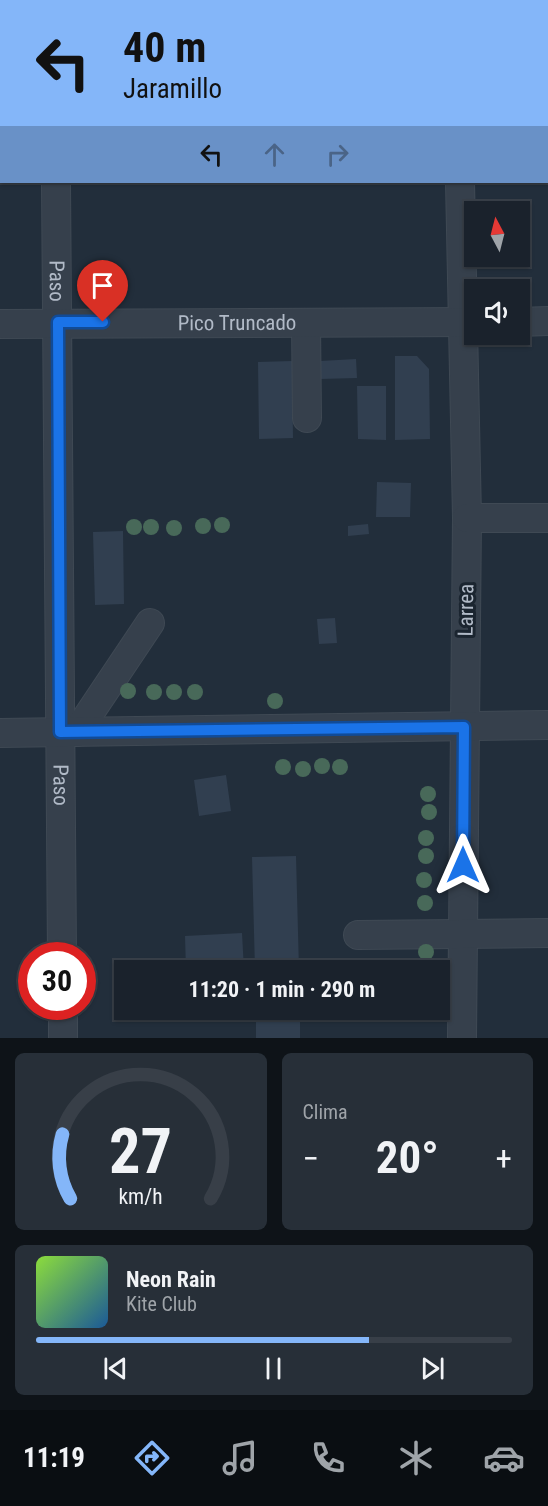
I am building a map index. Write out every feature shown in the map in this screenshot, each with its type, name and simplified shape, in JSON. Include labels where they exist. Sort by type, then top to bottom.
[{"type":"street","name":"Paso","points":[[56,183],[69,732],[62,942]]},
{"type":"street","name":"Larrea","points":[[460,183],[466,279]]},
{"type":"street","points":[[530,321],[548,321]]},
{"type":"street","name":"Pico Truncado","points":[[0,324],[464,322]]},
{"type":"street","points":[[306,323],[307,418]]},
{"type":"street","name":"Larrea","points":[[462,1038],[468,345]]},
{"type":"street","points":[[467,518],[548,518]]},
{"type":"street","points":[[69,732],[150,623]]},
{"type":"street","points":[[0,733],[548,725]]},
{"type":"street","points":[[358,935],[548,933]]},
{"type":"street","points":[[63,1020],[63,1038]]},
{"type":"building","points":[[395,356],[417,356],[429,369],[430,439],[395,440]]},
{"type":"building","points":[[356,359],[357,378],[320,379],[320,361]]},
{"type":"building","points":[[292,361],[293,438],[259,439],[258,362]]},
{"type":"building","points":[[357,386],[386,386],[386,440],[358,439]]},
{"type":"building","points":[[377,482],[411,483],[410,517],[376,517]]},
{"type":"building","points":[[368,524],[369,534],[348,536],[348,526]]},
{"type":"building","points":[[123,531],[124,604],[95,605],[93,532]]},
{"type":"building","points":[[335,618],[337,643],[319,644],[317,619]]},
{"type":"building","points":[[226,775],[231,811],[199,816],[194,780]]},
{"type":"building","points":[[296,856],[299,960],[255,960],[252,857]]},
{"type":"building","points":[[242,933],[243,960],[186,960],[185,936]]},
{"type":"building","points":[[256,1020],[300,1020],[300,1038],[256,1038]]},
{"type":"route","points":[[103,322],[58,322],[60,732],[464,727],[463,865]]}]
